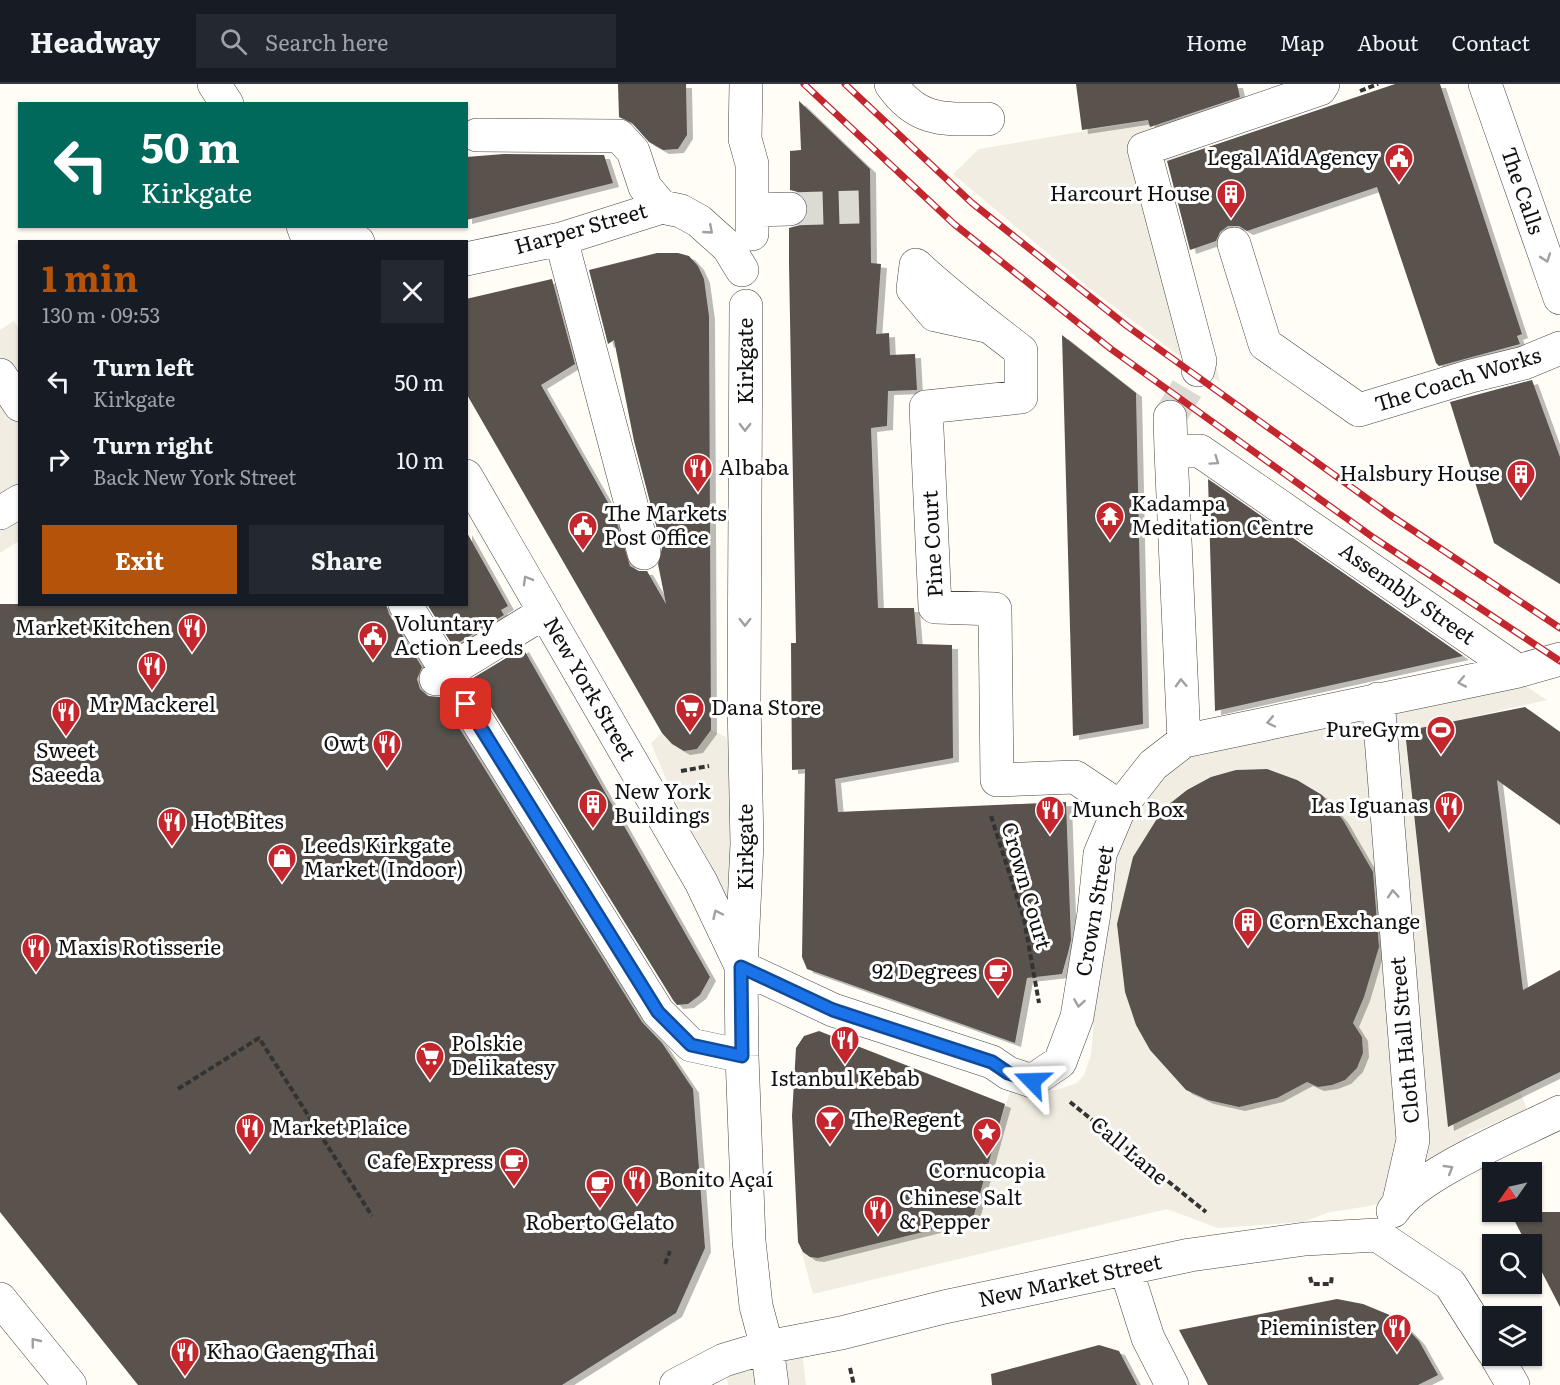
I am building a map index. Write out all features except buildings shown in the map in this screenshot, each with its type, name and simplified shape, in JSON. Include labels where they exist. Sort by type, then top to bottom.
[{"type":"street","points":[[214,84],[226,102]]},
{"type":"street","points":[[746,84],[745,139],[752,164],[752,222],[790,209]]},
{"type":"street","points":[[891,84],[902,100],[916,111],[937,118],[988,119]]},
{"type":"street","points":[[1198,370],[1200,361],[1143,149],[1320,89],[1323,84]]},
{"type":"street","name":"The Calls","points":[[1485,84],[1560,298]]},
{"type":"street","points":[[477,135],[619,136],[633,151],[645,187],[662,207]]},
{"type":"street","name":"Harper Street","points":[[468,259],[561,239],[662,207],[681,212],[699,221],[728,247],[742,270]]},
{"type":"street","points":[[334,228],[354,240]]},
{"type":"street","points":[[561,239],[644,553]]},
{"type":"street","name":"The Coach Works","points":[[1234,244],[1265,344],[1359,410],[1471,376],[1524,363],[1560,348]]},
{"type":"street","name":"Kirkgate","points":[[746,306],[745,750],[747,855],[741,967],[742,1056],[749,1241],[756,1306],[767,1347],[772,1385]]},
{"type":"street","name":"Pine Court","points":[[990,327],[1021,351],[1021,397],[926,407],[935,607],[995,609],[997,780],[1075,777],[1120,807]]},
{"type":"street","points":[[0,375],[18,402]]},
{"type":"street","points":[[1170,417],[1184,741]]},
{"type":"street","name":"Assembly Street","points":[[1171,451],[1200,451],[1518,671]]},
{"type":"street","name":"New York Street","points":[[468,479],[701,882],[741,967]]},
{"type":"street","points":[[0,513],[18,502]]},
{"type":"street","points":[[406,606],[438,665],[466,704],[658,1012],[691,1045],[742,1056]]},
{"type":"street","points":[[438,665],[545,612]]},
{"type":"street","name":"Crown Street","points":[[741,967],[833,1010],[992,1062],[1008,1073],[1032,1081],[1060,1062],[1077,1017],[1094,913],[1100,854],[1120,807],[1153,765],[1184,741],[1518,671],[1560,659]]},
{"type":"street","name":"Cloth Hall Street","points":[[1378,699],[1413,1140],[1399,1201]]},
{"type":"street","points":[[1499,1370],[1450,1284],[1377,1235],[1399,1201],[1471,1155],[1560,1113]]},
{"type":"street","name":"New Market Street","points":[[676,1385],[724,1360],[767,1347],[841,1333],[944,1307],[1190,1256],[1305,1239],[1377,1235]]},
{"type":"street","points":[[1126,1269],[1148,1338],[1172,1385]]},
{"type":"street","points":[[0,1299],[70,1385]]},
{"type":"path","points":[[634,766],[662,773],[687,771],[713,765],[745,750]]},
{"type":"path","name":"Crown Court","points":[[989,808],[1024,920],[1039,1003],[1077,1017]]},
{"type":"path","points":[[178,1089],[259,1038],[372,1216]]},
{"type":"path","name":"Call Lane","points":[[1065,1098],[1202,1211]]},
{"type":"path","points":[[665,1264],[670,1251]]},
{"type":"path","points":[[1310,1274],[1312,1284],[1330,1284],[1332,1275]]},
{"type":"shaded area","points":[[1180,115],[1192,153],[1161,163],[1189,250],[1220,382],[1198,370],[1088,287],[953,174],[979,149]]},
{"type":"shaded area","points":[[14,321],[18,327],[18,542],[0,553],[0,330]]},
{"type":"shaded area","points":[[1518,681],[1547,700],[1405,732],[1448,1126],[1520,1092],[1527,1109],[1467,1135],[1471,1146],[1384,1201],[1370,1206],[1330,1212],[1303,1222],[1218,1228],[1167,1209],[813,1294],[799,1242],[809,1257],[818,1258],[968,1220],[977,1209],[985,1172],[1011,1089],[1039,1093],[1056,1090],[1077,1083],[1084,1075],[1091,1055],[1101,885],[1130,808],[1171,769],[1196,755]],"holes":[[[1267,769],[1297,780],[1322,795],[1343,820],[1357,844],[1369,875],[1377,935],[1373,967],[1353,1023],[1239,1107],[1208,1100],[1186,1090],[1150,1050],[1136,1025],[1125,992],[1133,857],[1163,809],[1187,790],[1236,770]]]},
{"type":"shaded area","points":[[711,730],[726,737],[736,772],[728,906],[709,861],[676,803],[651,743],[662,733],[672,744],[684,751],[697,749]]},
{"type":"shaded area","points":[[801,1341],[806,1385],[728,1385],[724,1360]]},
{"type":"tunnel","points":[[790,209],[859,207]]},
{"type":"tunnel","points":[[1170,417],[1198,370]]},
{"type":"railway","points":[[804,84],[954,224],[1111,349],[1374,538],[1560,661]]},
{"type":"railway","points":[[845,84],[972,203],[1127,326],[1390,515],[1560,628]]},
{"type":"place","name":"Legal Aid Agency","points":[[1399,184]]},
{"type":"place","name":"Harcourt House","points":[[1231,220]]},
{"type":"place","name":"Albaba","points":[[698,494]]},
{"type":"place","name":"Halsbury House","points":[[1521,500]]},
{"type":"place","name":"Kadampa Meditation Centre","points":[[1110,542]]},
{"type":"place","name":"The Markets Post Office","points":[[583,552]]},
{"type":"place","name":"Market Kitchen","points":[[192,654]]},
{"type":"place","name":"Voluntary Action Leeds","points":[[373,662]]},
{"type":"place","name":"Mr Mackerel","points":[[152,692]]},
{"type":"place","name":"Dana Store","points":[[690,734]]},
{"type":"place","name":"Sweet Saeeda","points":[[66,738]]},
{"type":"place","name":"PureGym","points":[[1441,756]]},
{"type":"place","name":"Owt","points":[[387,770]]},
{"type":"place","name":"New York Buildings","points":[[593,830]]},
{"type":"place","name":"Las Iguanas","points":[[1449,832]]},
{"type":"place","name":"Munch Box","points":[[1050,836]]},
{"type":"place","name":"Hot Bites","points":[[172,848]]},
{"type":"place","name":"Leeds Kirkgate Market (Indoor)","points":[[282,884]]},
{"type":"place","name":"Corn Exchange","points":[[1248,948]]},
{"type":"place","name":"Maxis Rotisserie","points":[[36,974]]},
{"type":"place","name":"92 Degrees","points":[[998,998]]},
{"type":"place","name":"Istanbul Kebab","points":[[845,1066]]},
{"type":"place","name":"Polskie Delikatesy","points":[[430,1082]]},
{"type":"place","name":"The Regent","points":[[830,1146]]},
{"type":"place","name":"Market Plaice","points":[[250,1154]]},
{"type":"place","name":"Cornucopia","points":[[987,1158]]},
{"type":"place","name":"Cafe Express","points":[[514,1188]]},
{"type":"place","name":"Bonito Açaí","points":[[637,1206]]},
{"type":"place","name":"Roberto Gelato","points":[[600,1210]]},
{"type":"place","name":"Chinese Salt & Pepper","points":[[878,1236]]},
{"type":"place","name":"Pieminister","points":[[1397,1354]]},
{"type":"place","name":"Khao Gaeng Thai","points":[[185,1378]]},
{"type":"route","points":[[466,704],[658,1012],[691,1045],[742,1056],[741,967],[833,1010],[992,1062],[1008,1073],[1032,1081]]}]
